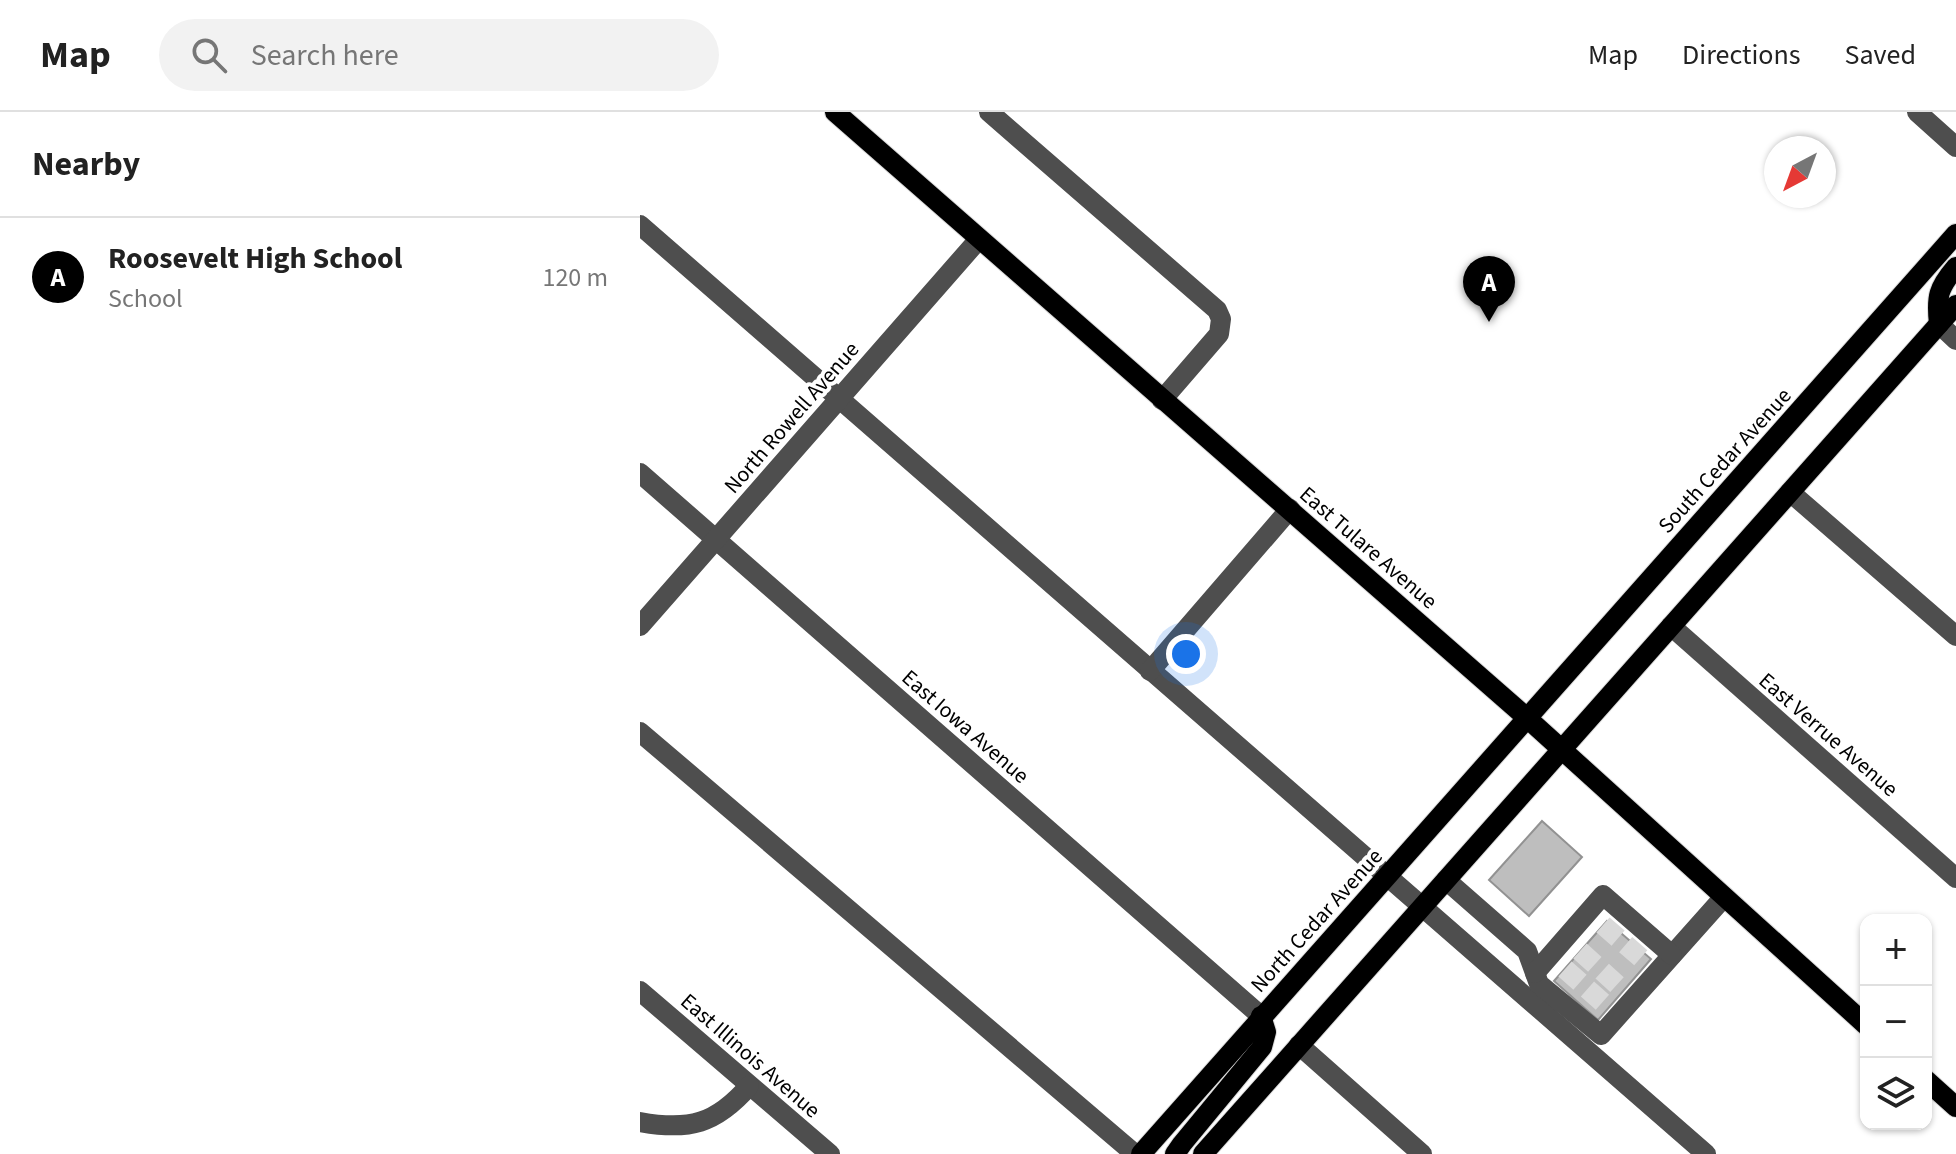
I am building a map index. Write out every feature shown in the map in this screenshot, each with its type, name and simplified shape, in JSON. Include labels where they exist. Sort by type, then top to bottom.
[{"type":"main road","name":"East Tulare Avenue","points":[[835,112],[1527,718],[1860,1020]]},
{"type":"main road","name":"South Cedar Avenue","points":[[1527,718],[1956,234]]},
{"type":"main road","points":[[1939,324],[1939,291],[1956,267]]},
{"type":"main road","points":[[1203,1154],[1956,305]]},
{"type":"main road","name":"North Cedar Avenue","points":[[1138,1154],[1527,718]]},
{"type":"main road","points":[[1175,1154],[1262,1047],[1266,1032],[1261,1016]]},
{"type":"main road","points":[[1932,1085],[1956,1107]]},
{"type":"street","points":[[989,112],[1217,310],[1221,319],[1219,334],[1162,400]]},
{"type":"street","points":[[1917,112],[1956,147]]},
{"type":"street","points":[[640,225],[1706,1154]]},
{"type":"street","name":"North Rowell Avenue","points":[[640,626],[979,239]]},
{"type":"street","points":[[1939,324],[1956,340]]},
{"type":"street","name":"East Iowa Avenue","points":[[640,473],[1261,1016]]},
{"type":"street","points":[[1790,492],[1956,636]]},
{"type":"street","points":[[1150,671],[1290,509]]},
{"type":"street","name":"East Verrue Avenue","points":[[1671,626],[1956,878]]},
{"type":"street","points":[[640,732],[1138,1154]]},
{"type":"street","points":[[1446,880],[1527,951],[1539,984],[1601,1035],[1613,1012],[1652,968],[1672,955],[1724,897]]},
{"type":"street","points":[[1535,973],[1558,962],[1596,919],[1603,895],[1672,955]]},
{"type":"street","name":"East Illinois Avenue","points":[[640,991],[830,1154]]},
{"type":"street","points":[[1299,1045],[1422,1154]]},
{"type":"street","points":[[640,1122],[660,1126],[692,1125],[717,1115],[735,1102],[749,1086]]},
{"type":"building","points":[[1542,821],[1582,857],[1529,916],[1489,880]]},
{"type":"building","points":[[1607,921],[1651,959],[1598,1020],[1554,981]]},
{"type":"tunnel","points":[[1603,925],[1648,964]]},
{"type":"tunnel","points":[[1580,951],[1624,991]]},
{"type":"tunnel","points":[[1565,969],[1609,1008]]},
{"type":"place","name":"Roosevelt High School","points":[[1489,322]]}]
